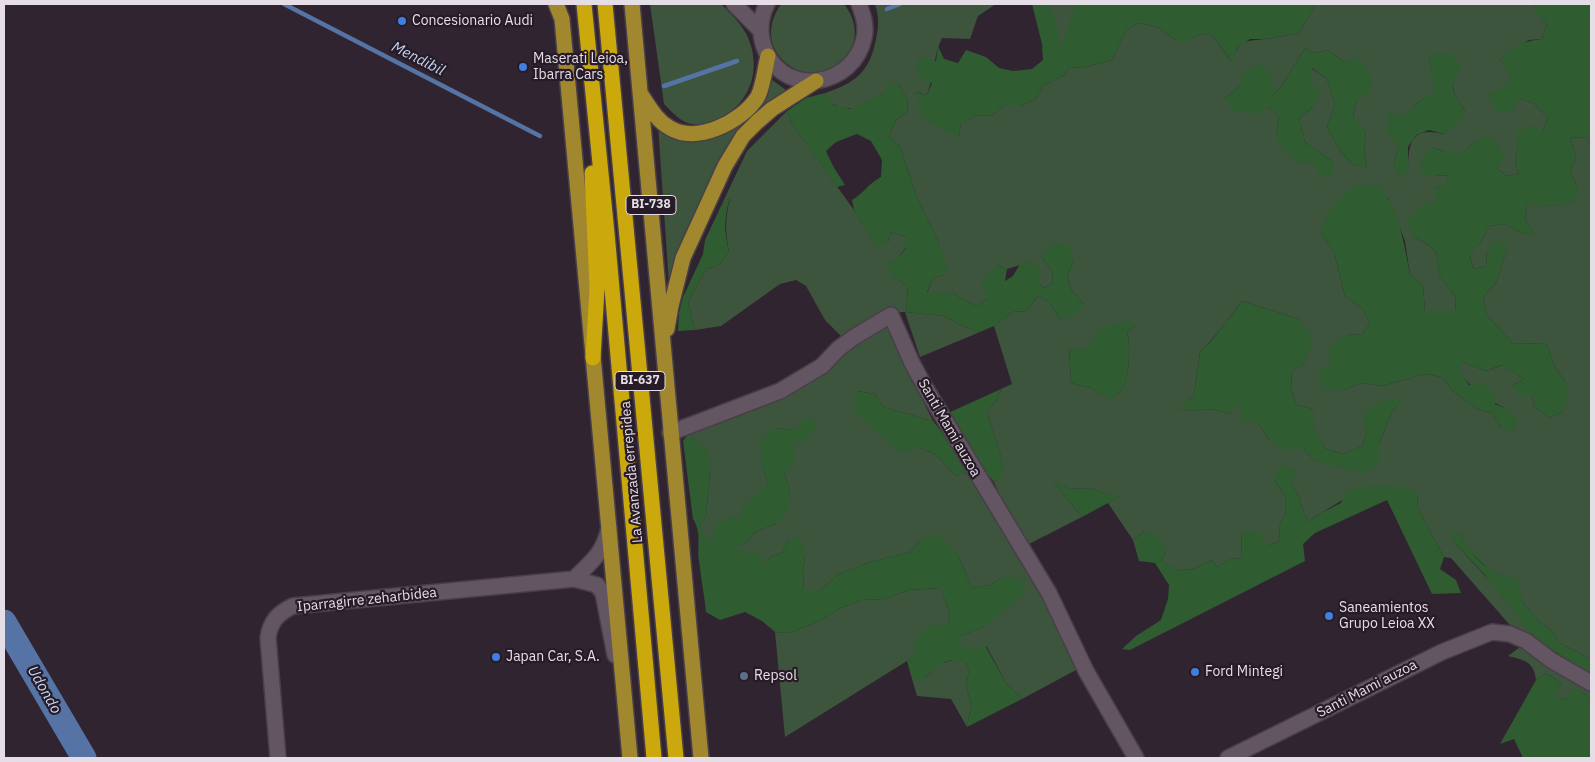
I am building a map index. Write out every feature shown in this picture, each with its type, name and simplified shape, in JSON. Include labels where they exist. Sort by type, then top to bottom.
[{"type":"highway","points":[[584,4],[597,288],[593,358]]},
{"type":"highway","name":"La Avanzada errepidea","points":[[584,4],[607,233],[654,758]]},
{"type":"highway","name":"La Avanzada errepidea","points":[[605,4],[676,758]]},
{"type":"main road","points":[[556,4],[561,11],[630,758]]},
{"type":"main road","name":"BI-738","points":[[632,4],[701,758]]},
{"type":"main road","points":[[641,96],[658,120],[671,129],[703,134],[740,117],[758,97],[768,56]]},
{"type":"main road","points":[[663,353],[670,306],[683,258],[725,166],[743,136],[757,122],[772,109],[816,81]]},
{"type":"street","points":[[734,4],[760,30]]},
{"type":"street","points":[[767,4],[762,14],[760,30],[762,44],[768,56],[777,68],[789,76],[802,80],[816,81],[834,77],[848,67],[859,53],[864,36],[864,20],[859,4]]},
{"type":"street","name":"Santi Mami auzoa","points":[[670,433],[780,391],[822,366],[838,349],[854,337],[891,315],[912,363],[925,387],[1049,593],[1086,671],[1136,758]]},
{"type":"street","points":[[574,579],[599,554],[605,544],[609,528]]},
{"type":"street","points":[[574,579],[597,585],[603,593],[625,708]]},
{"type":"street","name":"Iparragirre zeharbidea","points":[[278,758],[268,638],[269,628],[282,611],[293,606],[574,579]]},
{"type":"street","name":"Santi Mami auzoa","points":[[1228,758],[1442,652],[1492,632],[1510,634],[1526,640],[1551,660],[1591,683]]},
{"type":"green space","points":[[650,4],[721,4],[741,25],[747,35],[752,52],[753,74],[746,94],[731,111],[721,118],[703,124],[688,123],[680,119],[664,104]]},
{"type":"green space","points":[[781,4],[844,4],[853,19],[855,36],[852,47],[841,64],[826,72],[809,73],[793,68],[780,57],[772,42],[772,24]]},
{"type":"green space","points":[[875,4],[996,4],[978,16],[970,39],[942,38],[927,95],[916,92],[959,137],[961,123],[977,115],[992,116],[1004,106],[1020,106],[1035,100],[1043,86],[1064,75],[1069,68],[1086,67],[1112,60],[1126,30],[1139,23],[1157,27],[1177,41],[1188,41],[1199,34],[1212,35],[1231,61],[1237,49],[1244,42],[1299,33],[1316,4],[1535,4],[1537,13],[1547,23],[1542,39],[1529,40],[1500,59],[1512,77],[1503,88],[1519,98],[1533,103],[1548,118],[1542,133],[1518,146],[1515,163],[1519,174],[1507,176],[1473,142],[1465,152],[1445,152],[1432,147],[1435,176],[1449,175],[1447,186],[1435,188],[1435,202],[1412,236],[1434,249],[1438,259],[1438,274],[1456,297],[1455,311],[1425,311],[1423,285],[1410,275],[1405,241],[1388,198],[1321,233],[1334,252],[1345,296],[1363,309],[1370,323],[1362,334],[1346,335],[1341,391],[1361,383],[1382,386],[1425,374],[1442,377],[1454,392],[1477,409],[1492,413],[1501,428],[1505,408],[1479,392],[1458,371],[1462,362],[1486,371],[1503,365],[1524,379],[1511,386],[1532,395],[1534,406],[1549,418],[1563,412],[1566,382],[1555,367],[1546,343],[1513,344],[1487,315],[1483,297],[1496,283],[1507,249],[1487,250],[1486,266],[1473,269],[1470,254],[1480,243],[1490,226],[1505,224],[1520,232],[1535,236],[1525,219],[1527,203],[1557,206],[1578,189],[1570,171],[1576,157],[1570,137],[1587,138],[1591,149],[1591,659],[1558,642],[1553,632],[1540,622],[1523,603],[1520,594],[1507,577],[1492,573],[1470,551],[1460,534],[1454,542],[1497,589],[1537,640],[1509,624],[1451,558],[1444,557],[1418,509],[1417,494],[1394,489],[1382,487],[1365,488],[1309,521],[1304,514],[1299,496],[1291,482],[1274,480],[1285,496],[1286,512],[1280,524],[1279,541],[1267,546],[1241,532],[1242,558],[1230,559],[1217,567],[1212,560],[1192,569],[1180,570],[1173,569],[1161,560],[1166,552],[1144,531],[1133,540],[1108,503],[1118,497],[1089,488],[1070,489],[1054,482],[1082,517],[1029,544],[1001,499],[994,482],[1003,473],[1000,453],[987,412],[998,398],[1001,389],[1012,384],[994,326],[1012,312],[1027,311],[1038,296],[1049,302],[1060,319],[1084,304],[1072,291],[1067,276],[1074,260],[1041,257],[1052,271],[1053,283],[1044,288],[1038,282],[1030,262],[1007,269],[997,265],[988,298],[978,306],[965,301],[953,293],[927,293],[933,278],[944,275],[939,243],[918,200],[900,147],[889,136],[896,120],[908,111],[907,99],[898,83],[868,103],[851,108],[835,105],[825,93],[853,80],[870,60],[877,34]],"holes":[[[1305,48],[1313,53],[1328,50],[1344,62],[1356,100],[1353,118],[1366,132],[1364,152],[1367,167],[1353,165],[1341,152],[1327,127],[1335,105],[1327,79],[1311,68],[1309,81],[1314,106],[1299,118],[1305,142],[1332,161],[1314,162],[1276,136],[1279,116],[1268,107],[1224,99],[1240,86],[1272,96],[1280,88]],[[1429,55],[1452,83],[1455,95],[1465,111],[1444,134],[1426,132],[1415,137],[1410,148],[1408,166],[1393,165],[1399,146],[1389,112],[1403,119],[1418,102],[1436,92]],[[1242,301],[1299,319],[1306,362],[1292,372],[1291,389],[1297,405],[1313,409],[1313,427],[1325,448],[1342,454],[1362,446],[1367,431],[1402,399],[1392,412],[1379,444],[1379,462],[1316,462],[1304,449],[1269,440],[1257,421],[1239,400],[1229,414],[1213,409],[1192,411],[1180,408],[1194,395],[1200,352],[1217,334]],[[1137,325],[1127,332],[1129,352],[1125,383],[1123,388],[1111,399],[1091,388],[1071,383],[1069,349],[1084,350]]]},
{"type":"green space","points":[[1032,4],[1046,4],[1053,13],[1061,48],[1075,8],[1073,4],[1316,4],[1299,33],[1266,39],[1250,39],[1237,48],[1232,62],[1212,35],[1199,34],[1188,41],[1177,41],[1157,27],[1139,23],[1126,30],[1112,60],[1086,67],[1069,68],[1064,75],[1043,86],[1035,100],[1020,106],[1004,106],[992,116],[977,115],[961,123],[959,137],[934,125],[920,115],[920,103],[915,92],[927,95],[932,83],[921,80],[916,68],[919,58],[936,61],[938,46],[944,59],[958,63],[966,50],[986,57],[999,68],[1013,71],[1032,69],[1043,60],[1042,44]]},
{"type":"green space","points":[[1046,4],[1073,4],[1076,7],[1061,49]]},
{"type":"green space","points":[[1535,4],[1591,4],[1591,149],[1587,138],[1570,137],[1576,157],[1570,171],[1578,189],[1576,201],[1557,206],[1527,204],[1525,219],[1536,237],[1520,232],[1505,224],[1490,226],[1470,255],[1473,269],[1486,266],[1487,250],[1498,240],[1507,249],[1496,283],[1483,297],[1487,315],[1513,344],[1546,343],[1555,367],[1566,382],[1567,398],[1563,412],[1549,418],[1534,406],[1532,395],[1520,395],[1511,386],[1524,379],[1502,365],[1486,371],[1462,362],[1459,371],[1469,385],[1481,383],[1493,391],[1495,404],[1505,408],[1517,418],[1515,431],[1501,428],[1492,413],[1477,409],[1454,392],[1442,377],[1425,374],[1382,386],[1361,383],[1341,391],[1323,387],[1318,372],[1331,363],[1329,347],[1346,335],[1362,334],[1370,323],[1363,309],[1345,296],[1334,252],[1321,233],[1330,211],[1356,185],[1371,185],[1379,188],[1386,195],[1396,216],[1410,275],[1423,285],[1425,311],[1455,311],[1456,297],[1438,274],[1438,259],[1434,249],[1412,236],[1408,219],[1423,204],[1435,202],[1435,188],[1447,185],[1448,175],[1435,176],[1422,173],[1421,158],[1432,147],[1445,152],[1465,152],[1473,142],[1485,137],[1497,142],[1504,157],[1498,169],[1507,176],[1519,174],[1515,163],[1518,146],[1516,133],[1533,125],[1542,133],[1548,118],[1533,103],[1519,98],[1514,110],[1497,112],[1488,94],[1503,88],[1511,77],[1500,59],[1520,45],[1542,39],[1547,23],[1536,13]]},
{"type":"green space","points":[[1305,48],[1313,53],[1328,50],[1344,62],[1359,58],[1370,74],[1372,91],[1356,100],[1353,117],[1366,132],[1364,152],[1367,168],[1353,165],[1341,152],[1327,127],[1335,105],[1327,79],[1312,68],[1309,81],[1320,92],[1314,106],[1299,118],[1305,142],[1332,161],[1333,175],[1320,177],[1314,162],[1303,164],[1287,154],[1276,136],[1279,116],[1268,107],[1256,114],[1234,110],[1224,99],[1240,86],[1243,72],[1261,64],[1272,76],[1273,95],[1280,88]]},
{"type":"green space","points":[[1451,53],[1461,67],[1452,84],[1455,95],[1465,111],[1460,122],[1444,134],[1429,130],[1416,135],[1408,147],[1408,166],[1402,180],[1393,165],[1399,146],[1387,132],[1389,111],[1403,118],[1418,102],[1435,92],[1429,55]]},
{"type":"green space","points":[[768,77],[786,90],[764,108],[734,138],[713,174],[683,242],[669,284],[658,125],[676,137],[688,141],[706,140],[727,133],[746,121],[753,114],[761,100]]},
{"type":"green space","points":[[889,83],[898,83],[907,99],[908,111],[896,120],[889,136],[900,147],[918,200],[939,243],[948,269],[944,275],[933,278],[927,292],[953,293],[965,301],[978,306],[988,298],[981,283],[997,265],[1007,269],[1005,281],[1013,276],[1020,264],[1030,262],[1040,269],[1038,282],[1044,288],[1053,283],[1052,271],[1041,257],[1054,243],[1070,246],[1074,260],[1067,276],[1072,291],[1084,304],[1076,315],[1060,319],[1049,302],[1038,296],[1027,311],[1012,312],[994,326],[980,332],[944,316],[906,312],[908,286],[895,278],[885,264],[897,259],[906,248],[906,237],[891,232],[888,242],[878,248],[854,210],[852,200],[881,177],[882,160],[871,141],[857,134],[836,142],[826,151],[845,185],[837,187],[792,124],[787,111],[806,98],[825,93],[834,105],[849,109],[883,94]]},
{"type":"green space","points":[[787,111],[792,124],[854,210],[878,247],[888,242],[891,232],[906,237],[906,247],[897,259],[895,278],[908,286],[906,312],[944,316],[980,332],[920,357],[905,312],[886,313],[844,339],[825,320],[806,286],[796,280],[780,284],[721,326],[695,330],[688,302],[706,269],[719,265],[729,252],[726,225],[730,198],[721,206],[747,151]]},
{"type":"green space","points":[[730,197],[725,224],[729,252],[719,265],[706,269],[688,302],[695,330],[678,331],[679,313],[683,297],[703,254],[705,240],[721,206]]},
{"type":"green space","points":[[1242,301],[1299,319],[1312,337],[1306,362],[1292,372],[1291,389],[1297,405],[1313,409],[1314,427],[1325,448],[1342,454],[1362,446],[1367,431],[1363,414],[1381,401],[1403,398],[1392,412],[1379,444],[1379,462],[1365,473],[1316,462],[1304,449],[1285,450],[1269,440],[1257,421],[1242,419],[1239,401],[1229,414],[1213,409],[1192,411],[1179,408],[1194,395],[1200,352],[1212,340]]},
{"type":"green space","points":[[1129,321],[1137,325],[1127,332],[1129,344],[1128,369],[1123,388],[1111,400],[1091,388],[1071,383],[1069,348],[1084,350],[1105,327]]},
{"type":"green space","points":[[889,324],[913,381],[933,421],[883,407],[875,394],[857,391],[918,447],[935,454],[956,476],[967,472],[1045,601],[1076,670],[1022,699],[1006,683],[987,647],[961,647],[961,636],[983,627],[1002,578],[990,585],[972,588],[958,555],[921,539],[910,552],[870,562],[839,574],[820,590],[804,590],[805,556],[788,541],[782,553],[771,556],[763,567],[746,553],[732,549],[747,542],[755,532],[775,524],[790,490],[784,473],[792,443],[793,430],[775,428],[763,469],[768,484],[739,519],[711,544],[698,528],[706,516],[710,472],[696,442],[689,432]]},
{"type":"green space","points":[[1001,389],[998,398],[987,412],[1000,453],[1004,473],[994,482],[979,465],[948,413]]},
{"type":"green space","points":[[857,391],[875,394],[883,407],[933,421],[949,441],[967,472],[956,476],[935,454],[918,447],[901,453],[854,412]]},
{"type":"green space","points":[[811,417],[817,426],[805,441],[792,443],[795,461],[784,473],[790,490],[788,511],[775,524],[755,532],[747,542],[733,549],[762,555],[763,566],[771,556],[782,553],[788,541],[800,536],[805,556],[804,590],[820,590],[839,574],[870,562],[910,552],[921,539],[940,535],[958,555],[972,588],[990,585],[1002,578],[1019,577],[1026,593],[983,627],[961,636],[961,647],[986,647],[1006,683],[1022,699],[967,727],[971,705],[966,685],[969,672],[966,662],[959,660],[948,661],[924,679],[912,679],[907,661],[916,653],[914,641],[931,625],[948,626],[950,613],[940,588],[909,590],[885,599],[862,600],[840,608],[819,621],[790,633],[775,632],[762,621],[745,612],[720,620],[706,612],[699,561],[698,534],[693,519],[683,441],[689,432],[696,442],[708,451],[710,472],[706,516],[699,528],[711,543],[716,525],[729,516],[739,519],[742,507],[768,484],[763,469],[760,441],[775,428],[793,430]]},
{"type":"green space","points":[[1282,465],[1297,470],[1291,482],[1299,496],[1304,514],[1309,521],[1341,503],[1347,491],[1374,486],[1397,488],[1406,486],[1417,494],[1418,509],[1444,557],[1440,569],[1456,580],[1461,593],[1432,594],[1387,500],[1315,533],[1303,544],[1305,561],[1130,650],[1122,649],[1136,636],[1161,620],[1168,599],[1169,585],[1155,563],[1139,561],[1133,540],[1144,531],[1160,538],[1166,552],[1161,560],[1174,569],[1180,570],[1199,567],[1212,560],[1217,567],[1230,559],[1242,558],[1241,532],[1260,532],[1267,546],[1279,541],[1280,524],[1286,512],[1285,496],[1274,480]]},
{"type":"green space","points":[[1053,481],[1070,489],[1089,488],[1119,497],[1082,517]]},
{"type":"green space","points":[[1451,532],[1460,534],[1471,551],[1490,570],[1507,577],[1517,578],[1523,603],[1540,622],[1553,632],[1558,642],[1591,659],[1591,675],[1537,640],[1483,573],[1454,542]]},
{"type":"green space","points":[[940,588],[950,613],[948,627],[907,661],[785,737],[775,632],[790,633],[819,621],[840,608],[862,600],[885,599],[909,590]]},
{"type":"green space","points":[[1520,647],[1562,673],[1591,688],[1591,700],[1584,693],[1572,689],[1567,700],[1554,697],[1561,683],[1546,673],[1536,680],[1533,669],[1528,663],[1508,656]]},
{"type":"green space","points":[[957,659],[966,662],[969,672],[966,685],[971,705],[967,727],[951,699],[917,696],[912,679],[924,679],[940,664]]},
{"type":"green space","points":[[1546,673],[1561,683],[1555,697],[1567,700],[1572,688],[1584,693],[1591,700],[1591,758],[1523,758],[1514,739],[1500,744],[1536,680]]},
{"type":"waterway","name":"Mendibil","points":[[284,4],[540,136]]},
{"type":"waterway","points":[[887,9],[900,4]]},
{"type":"waterway","points":[[664,86],[737,61]]},
{"type":"waterway","name":"Udondo","points":[[4,622],[84,758]]},
{"type":"place","name":"Concesionario Audi","points":[[402,21]]},
{"type":"place","name":"Maserati Leioa, Ibarra Cars","points":[[523,67]]},
{"type":"place","name":"Saneamientos Grupo Leioa XX","points":[[1329,616]]},
{"type":"place","name":"Japan Car, S.A.","points":[[496,657]]},
{"type":"place","name":"Ford Mintegi","points":[[1195,672]]},
{"type":"place","name":"Repsol","points":[[744,676]]}]
